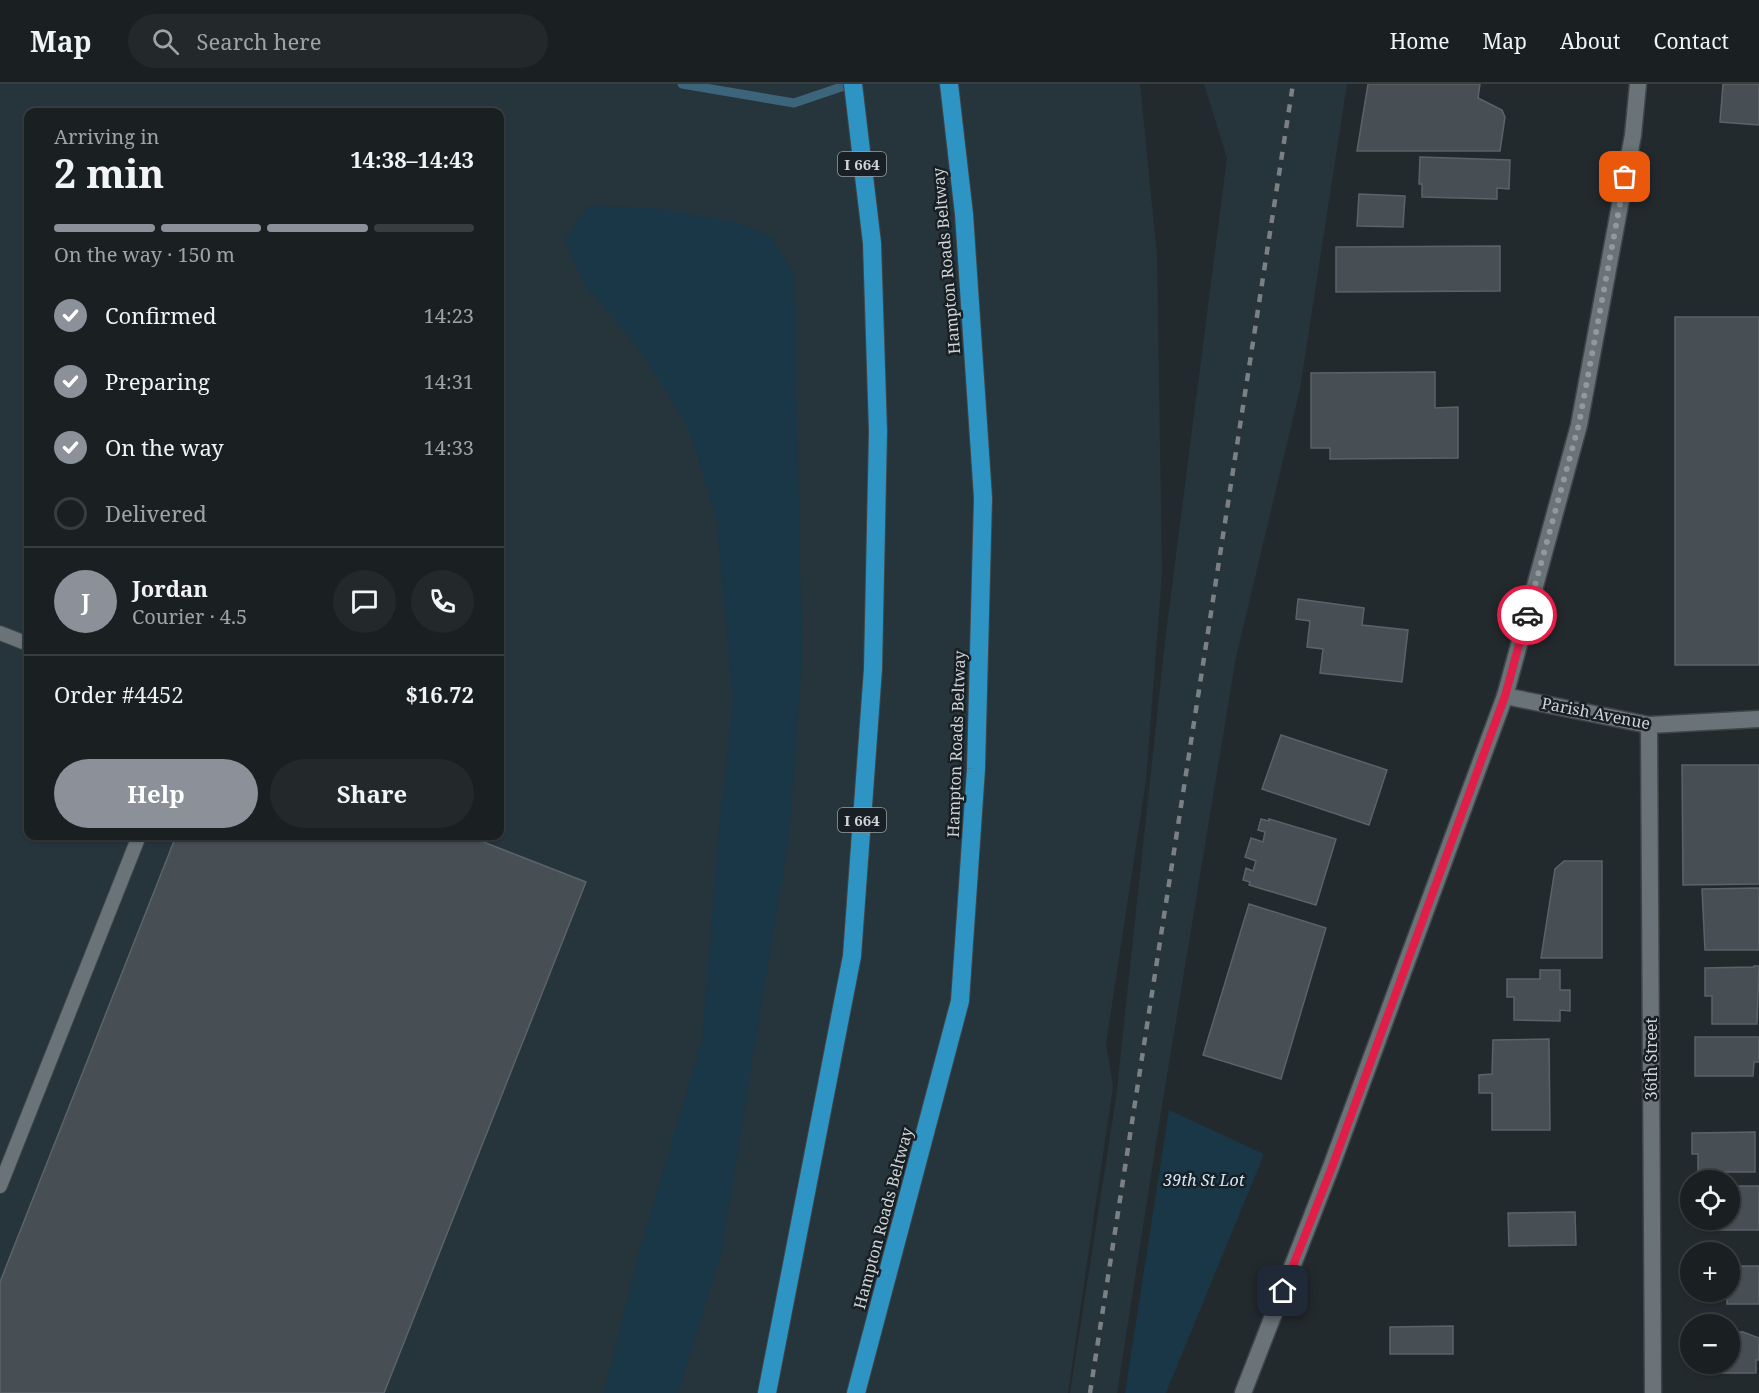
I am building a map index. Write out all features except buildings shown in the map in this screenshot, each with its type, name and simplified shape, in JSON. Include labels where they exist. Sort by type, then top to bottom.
[{"type":"highway","name":"I 664","points":[[767,1392],[852,956],[873,669],[878,431],[872,243],[853,84]]},
{"type":"highway","name":"Hampton Roads Beltway","points":[[856,1393],[960,1001],[976,768],[983,498],[964,214],[949,84]]},
{"type":"main road","points":[[1243,1393],[1332,1167],[1505,696],[1579,424],[1633,135],[1638,84]]},
{"type":"main road","name":"Parish Avenue","points":[[1505,696],[1649,725],[1759,719]]},
{"type":"main road","name":"36th Street","points":[[1649,725],[1653,1393]]},
{"type":"lane","points":[[0,633],[24,642]]},
{"type":"lane","points":[[0,1186],[137,840]]},
{"type":"shaded area","points":[[0,84],[1140,84],[1157,256],[1162,574],[1146,780],[1106,1044],[1113,1086],[1068,1393],[0,1393]]},
{"type":"shaded area","points":[[1204,84],[1347,84],[1300,389],[1236,657],[1117,1393],[1070,1393],[1116,1098],[1165,641],[1227,158]]},
{"type":"green space","points":[[588,206],[654,208],[738,222],[772,238],[794,274],[802,660],[789,835],[721,1254],[678,1393],[604,1393],[639,1253],[702,1040],[720,820],[733,701],[717,521],[689,429],[640,350],[584,284],[565,240]]},
{"type":"green space","name":"39th St Lot","points":[[1169,1110],[1264,1154],[1166,1393],[1125,1393]]},
{"type":"waterway","points":[[682,84],[794,103],[850,84]]},
{"type":"railway","points":[[1090,1393],[1293,84]]},
{"type":"way so far","points":[[1527,615],[1579,424],[1625,177]]},
{"type":"route","points":[[1283,1291],[1332,1167],[1505,696],[1527,615]]}]
